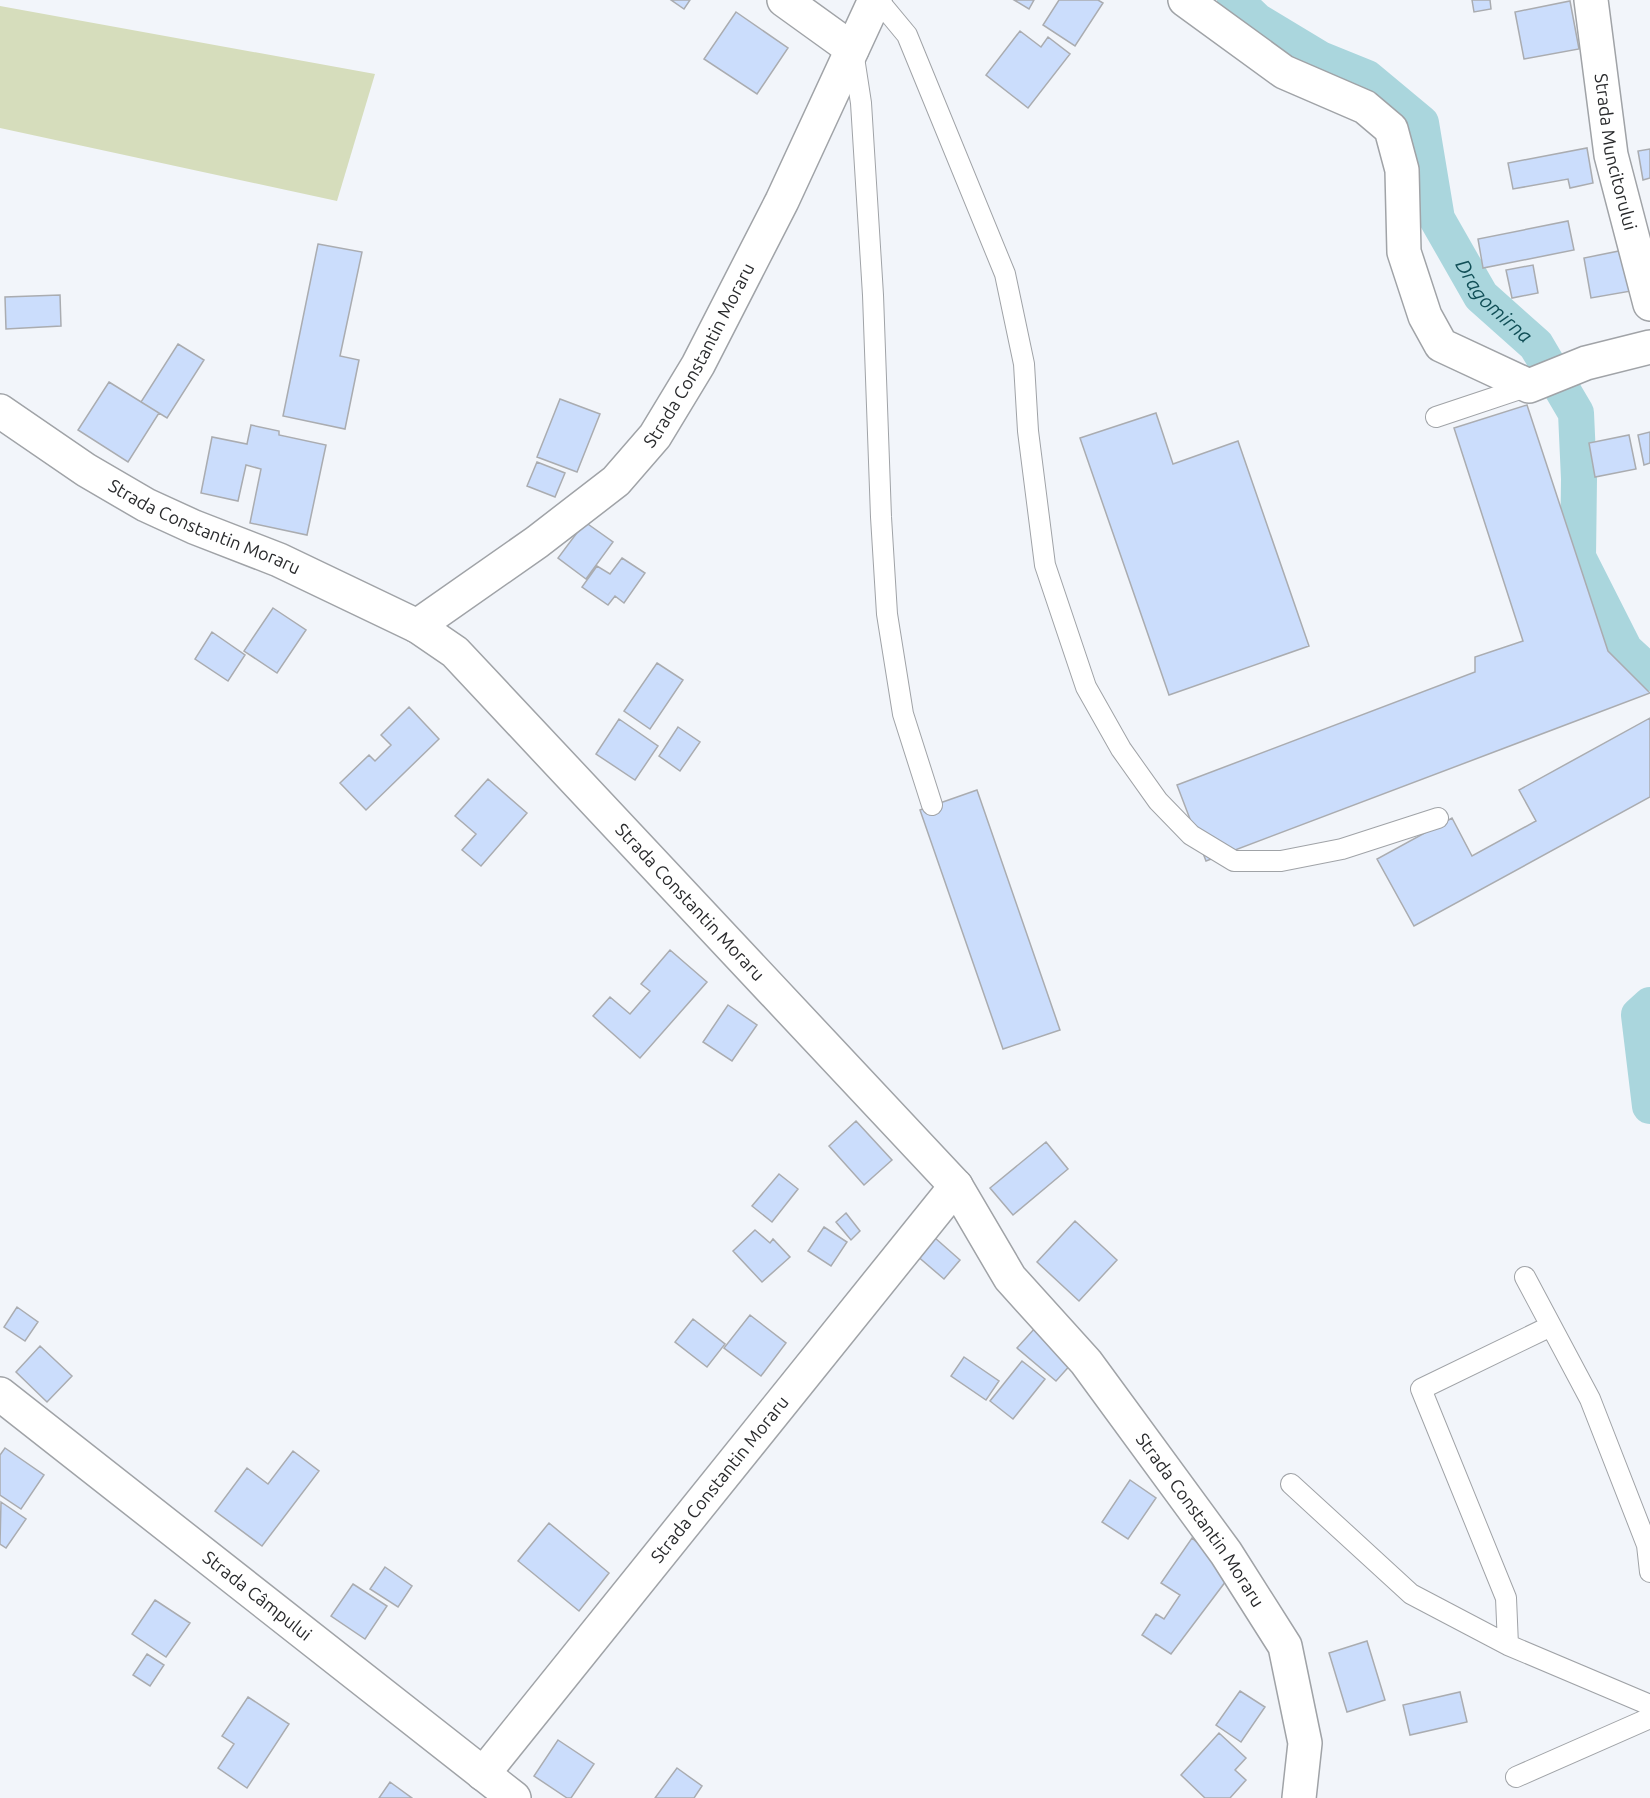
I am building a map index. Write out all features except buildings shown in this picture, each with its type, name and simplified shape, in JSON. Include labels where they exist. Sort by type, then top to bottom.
[{"type":"street","points":[[784,0],[852,49]]},
{"type":"street","name":"Strada Constantin Moraru","points":[[417,627],[537,542],[616,482],[655,436],[698,365],[782,201],[877,0]]},
{"type":"street","points":[[1185,0],[1284,72],[1365,107],[1391,129],[1401,170],[1404,252],[1425,316],[1442,345],[1529,386],[1586,363],[1650,347]]},
{"type":"street","name":"Strada Muncitorului","points":[[1592,0],[1611,155],[1650,304]]},
{"type":"street","name":"Strada Constantin Moraru","points":[[0,411],[86,470],[146,504],[194,527],[279,560],[417,627],[455,652],[956,1186],[1010,1278],[1086,1362],[1226,1553],[1285,1646],[1305,1743],[1299,1798]]},
{"type":"street","name":"Strada Constantin Moraru","points":[[483,1774],[956,1186]]},
{"type":"street","name":"Strada Câmpului","points":[[0,1394],[514,1798]]},
{"type":"lane","points":[[877,0],[908,35],[1005,274],[1024,364],[1028,431],[1045,565],[1086,687],[1120,749],[1158,801],[1191,835],[1234,861],[1281,861],[1342,849],[1438,818]]},
{"type":"lane","points":[[852,49],[857,66],[861,104],[873,295],[887,614],[903,714],[932,805]]},
{"type":"lane","points":[[1436,417],[1529,386]]},
{"type":"lane","points":[[1525,1277],[1590,1399],[1647,1545],[1650,1572]]},
{"type":"lane","points":[[1508,1645],[1506,1598],[1420,1389],[1551,1326]]},
{"type":"lane","points":[[1291,1484],[1411,1594],[1508,1645],[1650,1705]]},
{"type":"lane","points":[[1516,1777],[1650,1718]]},
{"type":"green space","points":[[0,6],[375,74],[337,201],[0,128]]},
{"type":"waterway","name":"Dragomirna","points":[[1235,0],[1257,21],[1320,59],[1367,78],[1421,123],[1437,219],[1481,296],[1536,345],[1576,413],[1579,479],[1578,557],[1625,650],[1650,673]]},
{"type":"waterway","name":"Dragomirna","points":[[1650,1005],[1639,1015],[1650,1106]]}]
